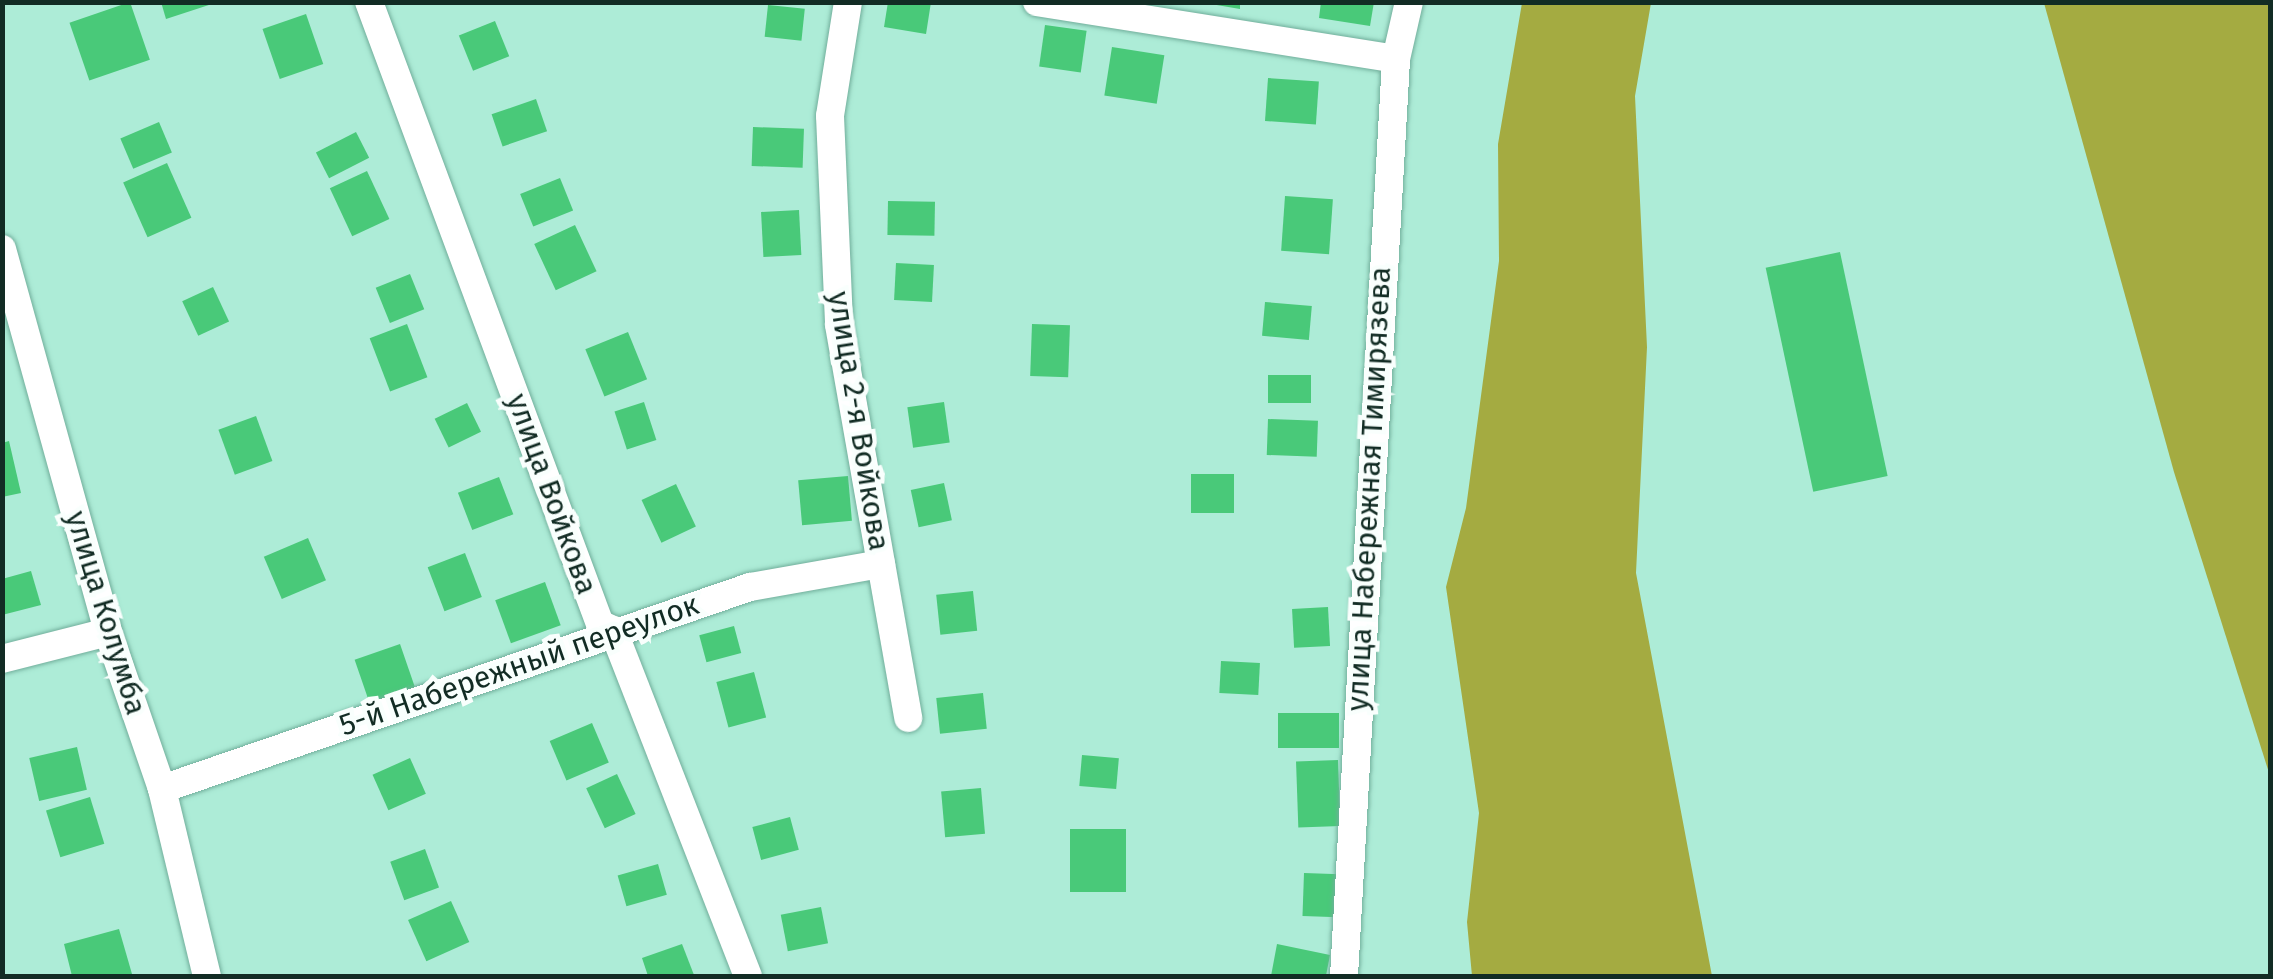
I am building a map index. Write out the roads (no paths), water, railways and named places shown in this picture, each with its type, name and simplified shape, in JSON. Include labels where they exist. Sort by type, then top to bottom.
[{"type":"street","name":"улица Войкова","points":[[368,2],[600,624],[613,630],[748,976]]},
{"type":"street","name":"улица 2-я Войкова","points":[[848,2],[830,116],[839,325],[908,718]]},
{"type":"street","points":[[1037,2],[1396,59]]},
{"type":"street","name":"улица Набережная Тимирязева","points":[[1344,976],[1396,59],[1410,2]]},
{"type":"street","name":"улица Колумба","points":[[2,249],[108,632],[162,790],[208,976]]},
{"type":"street","name":"5-й Набережный переулок","points":[[162,790],[613,630],[750,587],[882,564]]},
{"type":"street","points":[[2,659],[108,632]]}]
